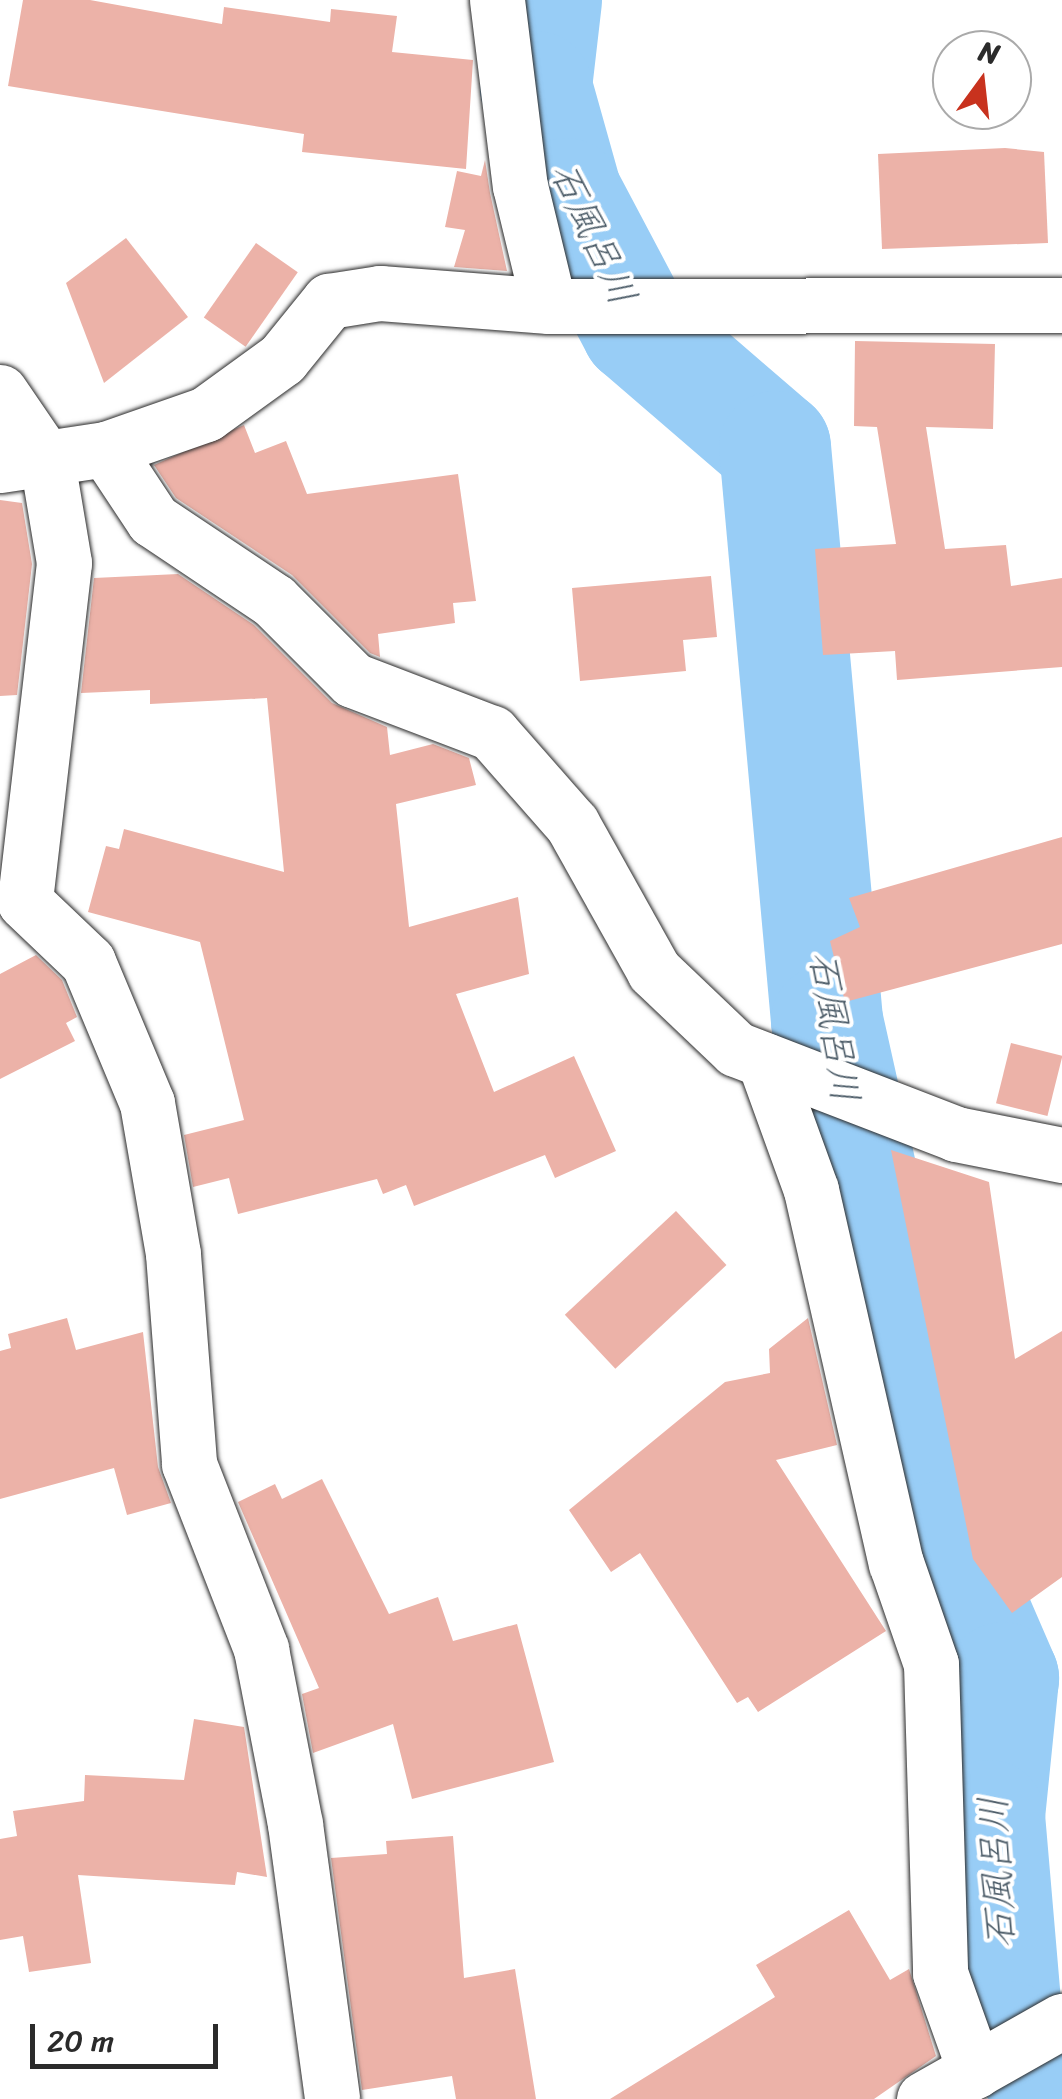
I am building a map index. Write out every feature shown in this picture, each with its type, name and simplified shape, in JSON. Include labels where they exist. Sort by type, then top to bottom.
[{"type":"street","points":[[498,0],[520,186],[558,305]]},
{"type":"street","points":[[24,463],[106,448],[206,414],[282,358],[329,301],[380,293],[558,305],[1062,305]]},
{"type":"street","points":[[0,392],[64,563],[25,902],[88,962],[148,1103],[174,1254],[189,1464],[261,1650],[295,1824],[332,2099]]},
{"type":"street","points":[[106,448],[153,520],[274,601],[353,680],[492,732],[572,824],[654,971],[736,1049],[956,1134],[1062,1155]]},
{"type":"street","points":[[784,1068],[896,1563],[931,1664],[940,1973],[985,2066]]},
{"type":"street","points":[[924,2099],[1052,2026]]},
{"type":"building","points":[[23,0],[90,0],[222,24],[224,7],[330,22],[331,9],[397,16],[392,52],[473,60],[466,169],[302,152],[304,134],[8,86]]},
{"type":"building","points":[[1005,148],[1044,152],[1048,243],[882,249],[878,154]]},
{"type":"building","points":[[485,160],[507,271],[454,267],[465,230],[445,227],[457,171],[481,176]]},
{"type":"building","points":[[126,238],[188,317],[104,383],[66,283]]},
{"type":"building","points":[[256,243],[298,272],[246,347],[204,318]]},
{"type":"building","points":[[855,341],[995,344],[993,429],[926,427],[945,549],[1006,545],[1011,586],[1062,578],[1062,667],[897,680],[895,651],[823,655],[815,549],[896,544],[877,427],[854,426]]},
{"type":"building","points":[[244,425],[255,453],[286,441],[307,494],[458,474],[476,601],[453,603],[455,623],[378,634],[380,657],[370,653],[292,575],[176,498],[154,465]]},
{"type":"building","points":[[0,500],[22,503],[32,564],[17,695],[0,696]]},
{"type":"building","points":[[178,574],[254,625],[332,703],[387,727],[390,755],[433,744],[469,758],[476,785],[396,804],[409,927],[518,897],[529,974],[456,994],[494,1092],[574,1056],[616,1151],[555,1178],[545,1155],[414,1206],[406,1185],[383,1194],[377,1179],[238,1214],[229,1178],[193,1187],[184,1135],[244,1120],[200,942],[88,912],[106,846],[119,849],[124,829],[284,872],[267,698],[150,704],[150,690],[81,693],[94,578]]},
{"type":"building","points":[[711,576],[717,637],[683,640],[686,671],[580,681],[572,588]]},
{"type":"building","points":[[1062,837],[1062,944],[845,1002],[830,941],[860,927],[849,898]]},
{"type":"building","points":[[36,955],[62,980],[77,1017],[66,1023],[75,1041],[0,1079],[0,974]]},
{"type":"building","points":[[1011,1043],[1062,1056],[1047,1116],[996,1103]]},
{"type":"building","points":[[891,1150],[989,1182],[1015,1359],[1062,1331],[1062,1577],[1012,1613],[973,1559]]},
{"type":"building","points":[[676,1211],[726,1265],[615,1369],[565,1315]]},
{"type":"building","points":[[67,1318],[76,1350],[143,1332],[158,1467],[171,1503],[127,1515],[114,1468],[0,1499],[0,1351],[11,1348],[8,1334]]},
{"type":"building","points":[[808,1318],[837,1445],[776,1460],[886,1631],[758,1712],[748,1697],[737,1703],[640,1553],[611,1572],[569,1510],[725,1382],[770,1373],[769,1349]]},
{"type":"building","points":[[322,1479],[389,1614],[438,1597],[453,1641],[517,1624],[554,1762],[412,1799],[393,1724],[313,1753],[302,1694],[319,1688],[238,1502],[275,1484],[282,1499]]},
{"type":"building","points":[[194,1719],[244,1727],[267,1877],[237,1872],[235,1885],[78,1875],[91,1963],[29,1972],[23,1936],[0,1940],[0,1839],[17,1836],[13,1811],[84,1801],[85,1775],[184,1780]]},
{"type":"building","points":[[453,1836],[464,1978],[515,1969],[536,2099],[456,2099],[452,2076],[362,2090],[331,1858],[387,1854],[386,1841]]},
{"type":"building","points":[[849,1910],[890,1980],[909,1969],[936,2056],[874,2099],[610,2099],[775,1997],[756,1965]]},
{"type":"waterway","name":"石風呂川","points":[[546,0],[536,87],[566,194],[637,328],[775,447],[827,1021],[942,1537],[1003,1678],[989,1816],[1008,2037],[1062,2097]]}]
